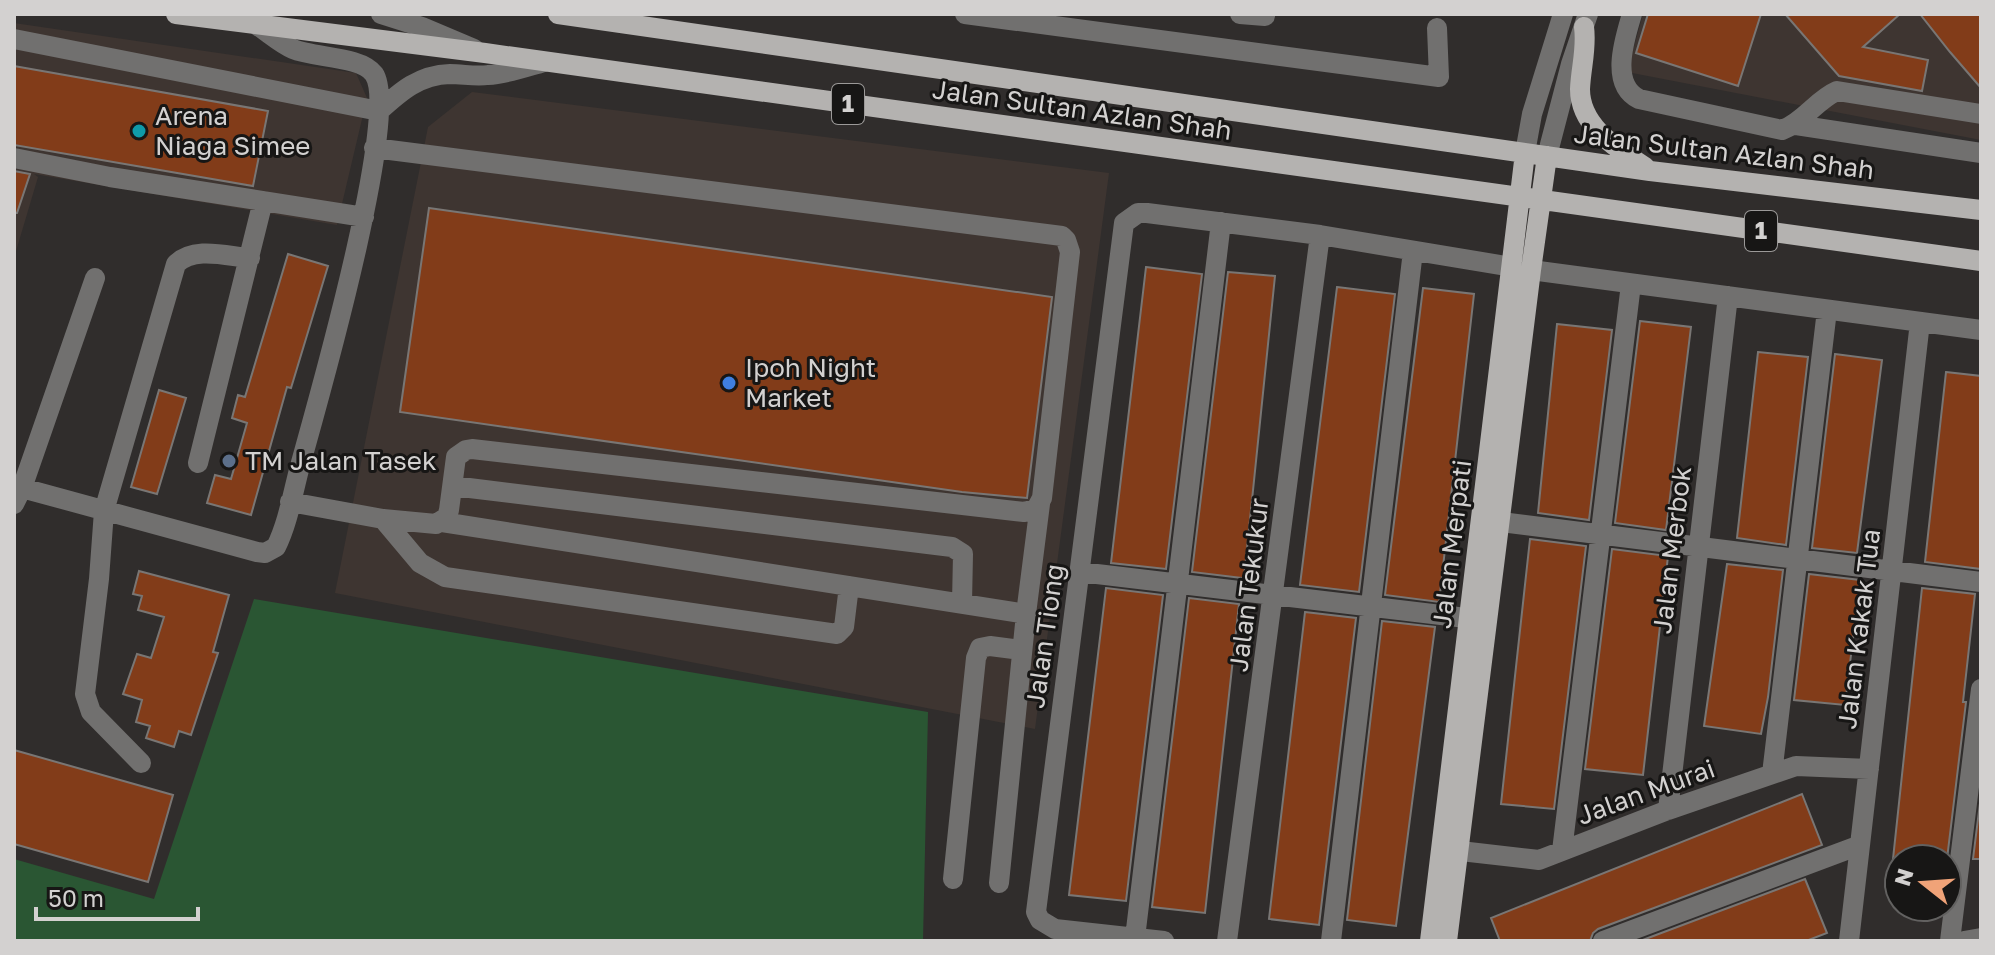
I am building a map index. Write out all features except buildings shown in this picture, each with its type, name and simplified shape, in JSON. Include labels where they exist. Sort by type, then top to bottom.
[{"type":"main road","name":"Jalan Sultan Azlan Shah","points":[[176,14],[485,53],[1981,261]]},
{"type":"main road","name":"Jalan Sultan Azlan Shah","points":[[558,14],[1650,171],[1981,210]]},
{"type":"main road","points":[[1586,20],[1580,92],[1584,108],[1603,136],[1650,171]]},
{"type":"main road","name":"Jalan Merpati","points":[[1447,941],[1450,850],[1521,268],[1520,196],[1525,153]]},
{"type":"main road","points":[[1521,268],[1541,199],[1547,156]]},
{"type":"main road","name":"Jalan Merpati","points":[[1430,941],[1450,850]]},
{"type":"street","points":[[381,14],[485,53]]},
{"type":"street","points":[[965,14],[1439,77],[1437,28]]},
{"type":"street","points":[[1240,14],[1265,16]]},
{"type":"street","points":[[1525,153],[1532,114],[1563,14]]},
{"type":"street","points":[[1632,14],[1620,56],[1627,87],[1634,97],[1782,130],[1796,125],[1828,95],[1837,91],[1981,114]]},
{"type":"street","points":[[1547,156],[1586,20]]},
{"type":"street","points":[[95,278],[18,496],[104,511],[265,553],[276,547],[324,382],[364,217],[379,111],[378,86],[373,73],[363,65],[293,49],[258,26]]},
{"type":"street","points":[[14,39],[379,111]]},
{"type":"street","points":[[379,111],[400,92],[423,79],[448,74],[489,75],[544,62]]},
{"type":"street","points":[[1796,125],[1981,153]]},
{"type":"street","points":[[374,148],[1062,236],[1066,240],[1070,252],[1021,650],[999,883]]},
{"type":"street","points":[[14,158],[110,177],[364,217]]},
{"type":"street","points":[[198,463],[263,201]]},
{"type":"street","name":"Jalan Tiong","points":[[1164,941],[1111,938],[1055,929],[1046,926],[1036,912],[1124,223],[1138,213],[1221,222]]},
{"type":"street","points":[[1135,938],[1221,222],[1631,284],[1981,330]]},
{"type":"street","name":"Jalan Tekukur","points":[[1227,941],[1320,235]]},
{"type":"street","points":[[1331,941],[1413,251]]},
{"type":"street","points":[[141,763],[91,712],[85,694],[104,511],[176,264],[183,257],[197,253],[250,258]]},
{"type":"street","points":[[1562,851],[1631,284]]},
{"type":"street","name":"Jalan Merbok","points":[[1668,810],[1728,296]]},
{"type":"street","points":[[1772,774],[1827,310]]},
{"type":"street","name":"Jalan Kakak Tua","points":[[1849,941],[1920,322]]},
{"type":"street","points":[[442,522],[449,510],[456,457],[472,449],[1024,512],[1036,509],[1040,504]]},
{"type":"street","points":[[453,486],[952,547],[963,554],[962,603]]},
{"type":"street","points":[[290,502],[383,519],[430,525],[442,522],[1026,614]]},
{"type":"street","points":[[383,519],[420,563],[445,577],[837,634],[844,627],[849,586]]},
{"type":"street","points":[[1490,520],[1981,582]]},
{"type":"street","points":[[1080,572],[1478,619]]},
{"type":"street","points":[[953,879],[976,658],[980,648],[990,646],[1021,650]]},
{"type":"street","points":[[1950,941],[1981,689]]},
{"type":"street","name":"Jalan Murai","points":[[1450,850],[1539,860],[1668,810],[1803,765],[1869,769]]},
{"type":"street","points":[[1603,941],[1860,845]]},
{"type":"street","points":[[1964,941],[1981,938]]},
{"type":"shaded area","points":[[1643,14],[1981,14],[1981,140],[1627,72]]},
{"type":"shaded area","name":"Arena Niaga Simee","points":[[14,23],[356,73],[367,98],[337,225],[34,174],[38,177],[14,258]]},
{"type":"shaded area","name":"Ipoh Night Market","points":[[472,92],[1109,173],[1035,729],[335,593],[428,127]]},
{"type":"green space","points":[[254,599],[928,712],[923,941],[14,941],[14,859],[154,899]]},
{"type":"place","name":"Arena Niaga Simee","points":[[139,131]]},
{"type":"place","name":"Ipoh Night Market","points":[[729,383]]},
{"type":"place","name":"TM Jalan Tasek","points":[[229,461]]}]
